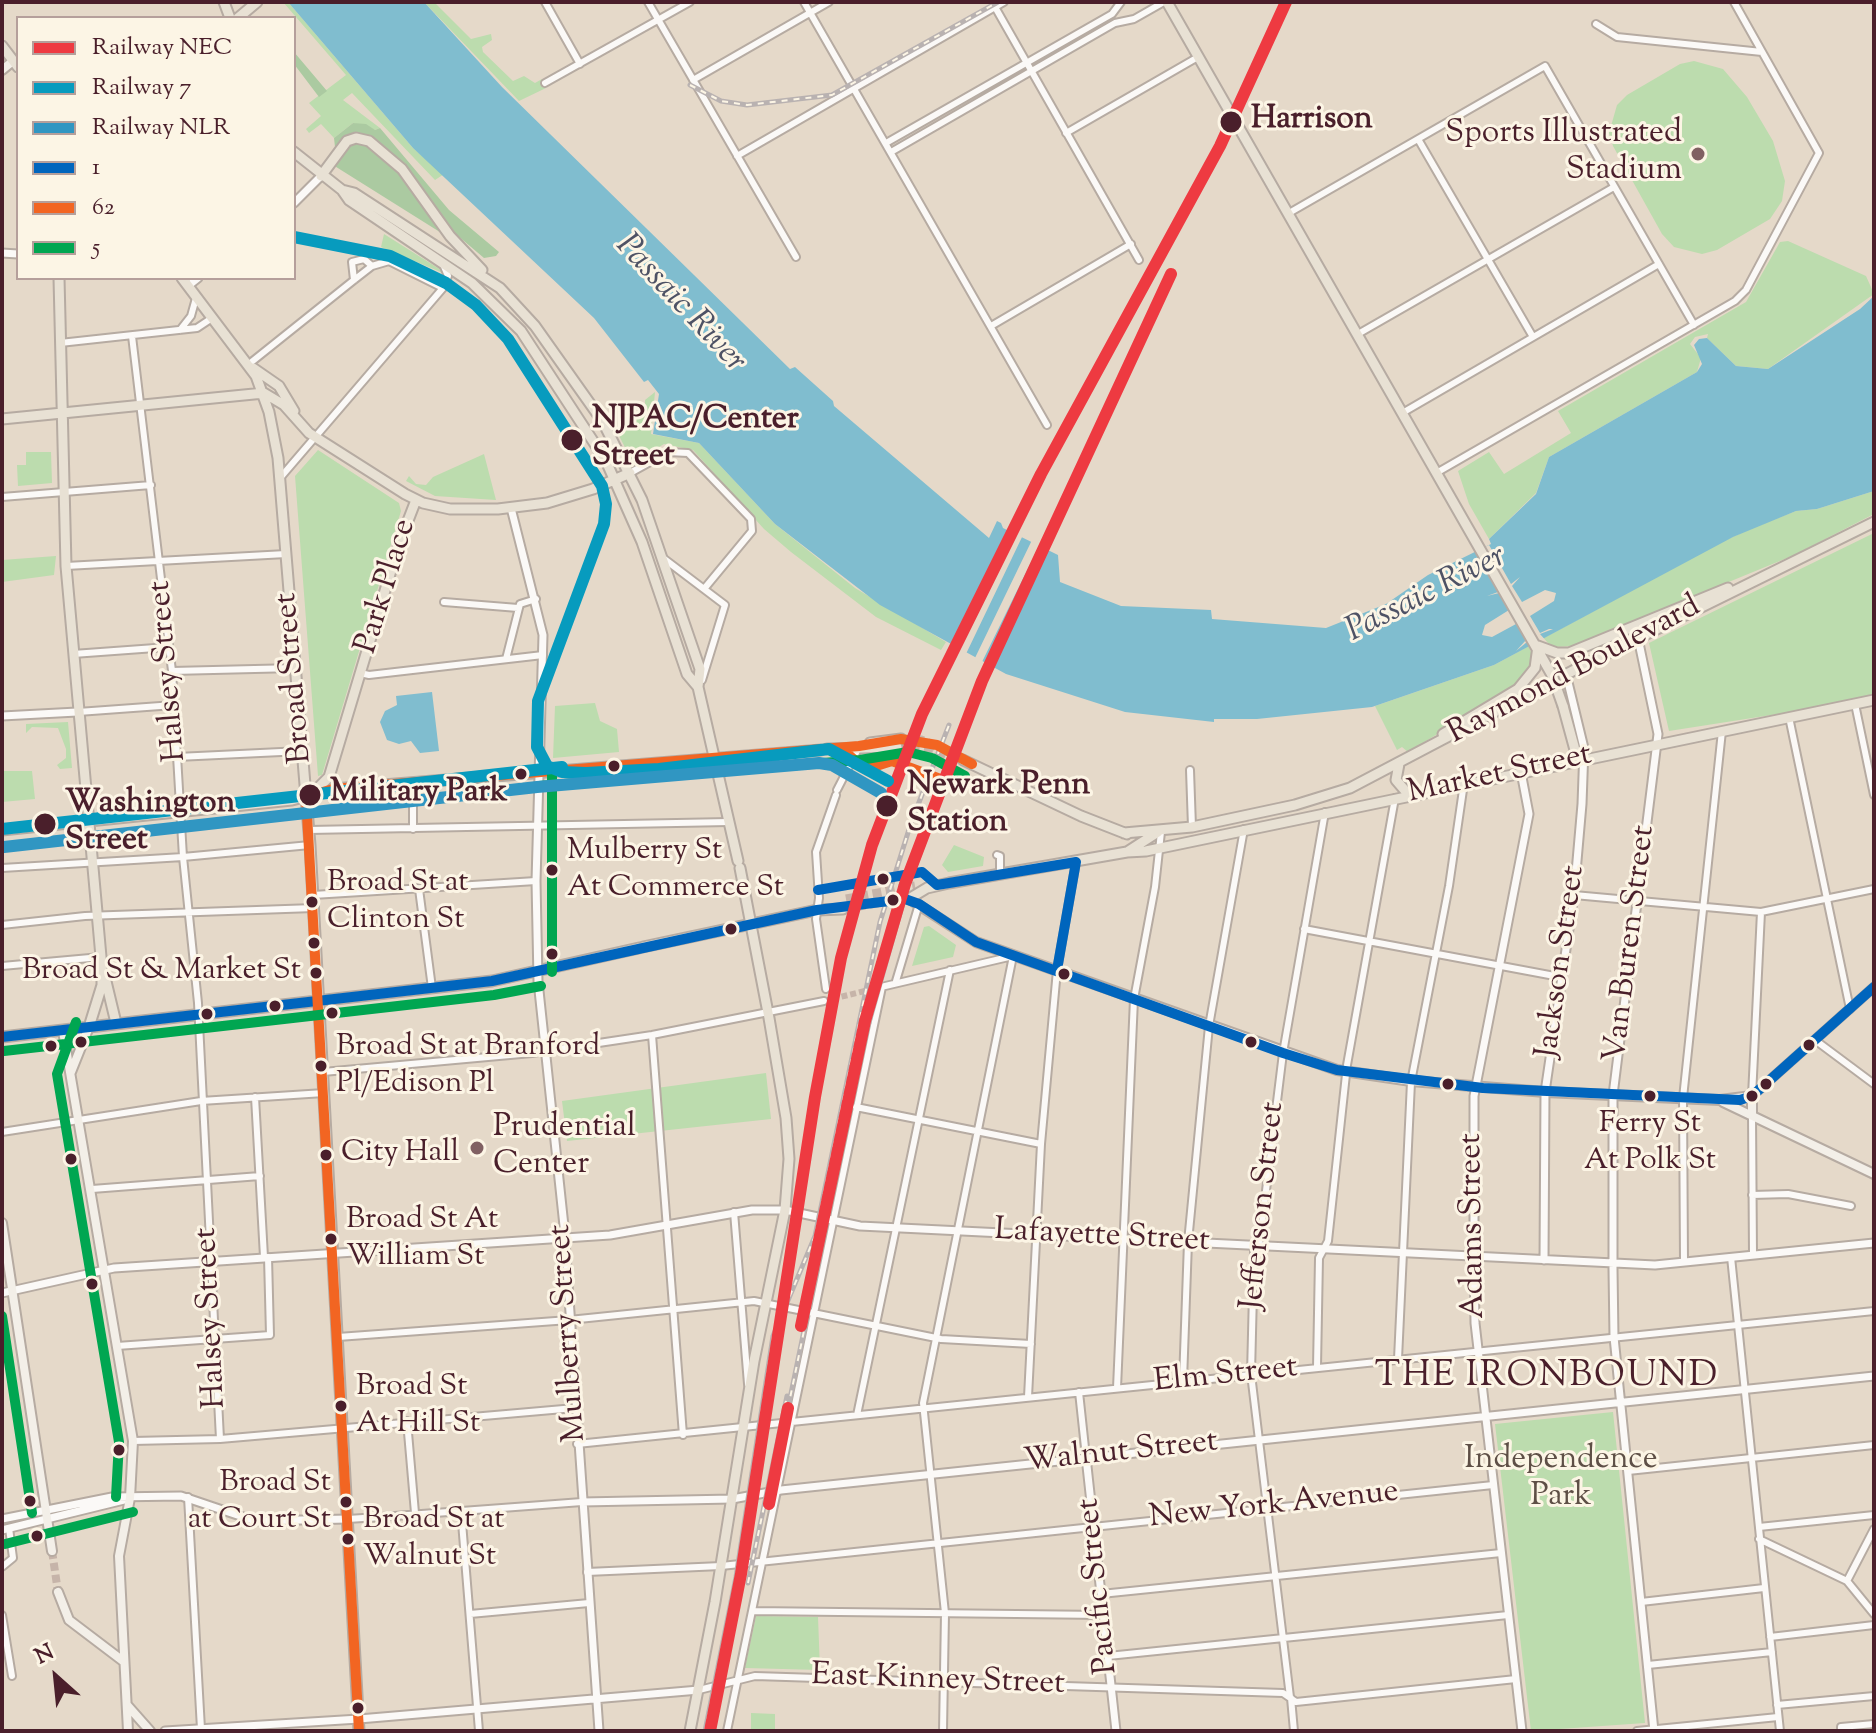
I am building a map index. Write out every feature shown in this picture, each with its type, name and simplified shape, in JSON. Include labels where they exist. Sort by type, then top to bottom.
[{"type":"main road","points":[[240,16],[257,2]]},
{"type":"main road","name":"Jackson Street","points":[[1165,2],[1542,652],[1581,760]]},
{"type":"main road","points":[[2,46],[16,61],[2,70]]},
{"type":"main road","points":[[321,176],[347,141],[356,138],[369,141],[402,169],[450,236],[522,310],[569,371],[603,422],[630,473],[700,669],[698,687],[739,864],[768,1011],[786,1118],[789,1159],[785,1210],[749,1392],[690,1731]]},
{"type":"main road","points":[[296,154],[342,190],[354,193],[489,279]]},
{"type":"main road","points":[[342,190],[349,200],[483,292],[521,331],[587,428],[615,480],[642,542],[687,674],[698,687]]},
{"type":"main road","points":[[59,280],[66,566],[102,985],[71,1073]]},
{"type":"main road","points":[[2,419],[141,408],[264,393],[249,364],[185,282]]},
{"type":"main road","points":[[249,364],[279,386],[288,397],[297,418]]},
{"type":"main road","name":"Park Place","points":[[264,393],[284,405],[316,437],[416,500],[402,532],[327,782],[306,797]]},
{"type":"main road","name":"Broad Street","points":[[264,393],[280,478],[309,830],[359,1731]]},
{"type":"main road","points":[[416,500],[450,509],[511,508],[561,500],[630,473]]},
{"type":"main road","name":"Raymond Boulevard","points":[[1192,827],[1325,797],[1380,775],[1566,674],[1874,522]]},
{"type":"main road","points":[[1411,758],[1432,741],[1518,689],[1532,673],[1542,652],[1569,653],[1713,592],[1746,583]]},
{"type":"main road","name":"Market Street","points":[[1160,839],[1176,845],[1408,794],[1874,700]]},
{"type":"main road","points":[[2,830],[181,814],[306,797],[333,789],[899,743]]},
{"type":"main road","points":[[966,762],[1124,833],[1149,841]]},
{"type":"main road","points":[[1399,764],[1396,780],[1408,794]]},
{"type":"main road","points":[[1325,812],[1330,803],[1362,788],[1380,775]]},
{"type":"main road","points":[[915,886],[927,888],[1127,852],[1192,827]]},
{"type":"main road","points":[[1124,833],[1160,839]]},
{"type":"main road","points":[[1111,855],[1126,845],[1124,833]]},
{"type":"main road","points":[[1127,852],[1160,839]]},
{"type":"main road","points":[[927,888],[914,900],[976,942],[1283,1053],[1346,1071],[1411,1081],[1545,1092],[1720,1100],[1752,1096],[1752,1115]]},
{"type":"main road","points":[[2,1037],[432,988],[538,972],[841,905]]},
{"type":"main road","points":[[101,962],[110,985],[116,1023]]},
{"type":"main road","points":[[63,1031],[133,1441],[130,1498],[119,1556],[128,1731]]},
{"type":"main road","points":[[1720,1100],[1874,1174]]},
{"type":"main road","points":[[2,1223],[6,1292],[52,1551]]},
{"type":"main road","points":[[58,1592],[69,1620],[123,1661]]},
{"type":"main road","points":[[126,1703],[150,1731]]},
{"type":"street","points":[[545,2],[580,64]]},
{"type":"street","points":[[648,2],[796,257]]},
{"type":"street","points":[[545,83],[690,2]]},
{"type":"street","points":[[804,2],[1047,425]]},
{"type":"street","points":[[693,80],[829,2]]},
{"type":"street","points":[[737,156],[1004,2]]},
{"type":"street","points":[[886,143],[1112,14],[1121,2]]},
{"type":"street","points":[[891,152],[1115,23],[1134,19],[1165,2]]},
{"type":"street","points":[[1438,472],[1744,293],[1819,157],[1818,149],[1734,2]]},
{"type":"street","points":[[995,7],[1139,260]]},
{"type":"street","points":[[1596,24],[1617,37],[1762,52]]},
{"type":"street","points":[[1066,133],[1199,58]]},
{"type":"street","points":[[1289,213],[1545,66],[1694,325]]},
{"type":"street","points":[[1418,139],[1533,337]]},
{"type":"street","points":[[296,201],[321,176]]},
{"type":"street","points":[[1358,334],[1614,187]]},
{"type":"street","points":[[991,326],[1131,244]]},
{"type":"street","points":[[354,280],[355,259],[364,259],[372,266]]},
{"type":"street","points":[[249,364],[372,266],[389,261],[443,288]]},
{"type":"street","points":[[280,478],[443,288],[448,276],[443,263]]},
{"type":"street","points":[[1404,412],[1659,264]]},
{"type":"street","points":[[180,330],[191,316],[196,297]]},
{"type":"street","points":[[60,343],[197,328],[212,318]]},
{"type":"street","name":"Halsey Street","points":[[132,336],[172,671],[183,857],[198,1014],[220,1439]]},
{"type":"street","points":[[630,473],[668,452],[688,453],[751,519],[752,531],[704,589]]},
{"type":"street","points":[[2,497],[151,485]]},
{"type":"street","name":"Mulberry Street","points":[[511,508],[536,599],[543,655],[536,881],[538,972],[565,1238],[599,1731]]},
{"type":"street","points":[[66,566],[286,554]]},
{"type":"street","points":[[662,557],[725,605],[715,646],[698,687]]},
{"type":"street","points":[[506,659],[518,608],[522,601],[536,599]]},
{"type":"street","points":[[444,602],[518,608]]},
{"type":"street","name":"Van Buren Street","points":[[1638,638],[1658,734],[1613,1095],[1614,1337],[1654,1730]]},
{"type":"street","points":[[73,654],[169,647]]},
{"type":"street","points":[[360,673],[369,675],[543,655]]},
{"type":"street","points":[[172,671],[296,668]]},
{"type":"street","name":"Jackson Street","points":[[1544,1260],[1545,1092],[1574,895],[1582,804],[1581,760],[1584,748],[1566,674]]},
{"type":"street","points":[[1855,704],[1874,795]]},
{"type":"street","points":[[2,716],[174,705]]},
{"type":"street","points":[[1789,717],[1850,1009]]},
{"type":"street","points":[[1684,1262],[1683,1098],[1706,907],[1722,731]]},
{"type":"street","points":[[826,989],[817,910],[816,852],[837,792],[859,746]]},
{"type":"street","points":[[177,757],[302,751]]},
{"type":"street","points":[[1190,770],[1192,827]]},
{"type":"street","name":"Adams Street","points":[[1521,772],[1529,814],[1476,1087],[1474,1256],[1478,1351],[1522,1731]]},
{"type":"street","points":[[1398,1359],[1411,1081],[1464,783]]},
{"type":"street","points":[[413,784],[413,829]]},
{"type":"street","points":[[1317,1367],[1319,1258],[1328,1241],[1346,1071],[1395,797]]},
{"type":"street","name":"Jefferson Street","points":[[1294,1731],[1251,1374],[1254,1252],[1258,1245],[1283,1053],[1325,812]]},
{"type":"street","points":[[309,830],[729,822]]},
{"type":"street","points":[[1183,1381],[1188,1242],[1209,1026],[1244,829]]},
{"type":"street","points":[[1117,1388],[1121,1239],[1134,999],[1160,839]]},
{"type":"street","points":[[2,868],[183,857],[310,845]]},
{"type":"street","points":[[997,855],[1000,856],[1000,874]]},
{"type":"street","points":[[1028,1397],[1041,1144],[1057,970],[1076,862]]},
{"type":"street","points":[[313,895],[536,881]]},
{"type":"street","points":[[419,889],[432,988]]},
{"type":"street","points":[[1574,895],[1761,912],[1874,889]]},
{"type":"street","points":[[896,981],[914,900]]},
{"type":"street","points":[[2,925],[96,916],[314,908]]},
{"type":"street","points":[[1752,1096],[1761,912]]},
{"type":"street","points":[[1304,929],[1560,977]]},
{"type":"street","points":[[727,1731],[881,987],[896,981],[1013,956],[923,1408],[945,1613],[943,1731]]},
{"type":"street","points":[[2,966],[101,962]]},
{"type":"street","points":[[857,1415],[950,970]]},
{"type":"street","points":[[1752,1096],[1872,993]]},
{"type":"street","points":[[323,1072],[546,1050],[652,1035],[824,1001]]},
{"type":"street","points":[[652,1035],[683,1435]]},
{"type":"street","points":[[1815,1040],[1874,1084]]},
{"type":"street","points":[[2,1132],[201,1101],[324,1093]]},
{"type":"street","points":[[117,1346],[272,1334],[255,1097]]},
{"type":"street","points":[[856,1107],[1041,1144]]},
{"type":"street","points":[[1752,1115],[1753,1255]]},
{"type":"street","points":[[92,1189],[260,1176]]},
{"type":"street","points":[[1752,1195],[1788,1194],[1851,1206]]},
{"type":"street","name":"Lafayette Street","points":[[6,1292],[106,1271],[266,1257],[565,1238],[667,1226],[734,1212],[785,1210],[896,1228],[1613,1263],[1684,1262],[1874,1243]]},
{"type":"street","points":[[734,1212],[749,1392]]},
{"type":"street","points":[[1731,1257],[1780,1731]]},
{"type":"street","points":[[338,1337],[766,1302],[936,1337],[1031,1344]]},
{"type":"street","name":"Elm Street","points":[[577,1444],[1874,1311]]},
{"type":"street","name":"Walnut Street","points":[[348,1519],[582,1502],[732,1499],[777,1490],[1874,1376]]},
{"type":"street","name":"Pacific Street","points":[[1079,1392],[1116,1731]]},
{"type":"street","points":[[133,1441],[220,1439],[575,1408]]},
{"type":"street","points":[[407,1421],[415,1513]]},
{"type":"street","points":[[1628,1471],[1874,1445]]},
{"type":"street","name":"New York Avenue","points":[[587,1572],[721,1566],[1493,1485]]},
{"type":"street","points":[[2,1567],[13,1558],[5,1529],[112,1497],[188,1497],[255,1521],[348,1519]]},
{"type":"street","points":[[188,1497],[201,1729]]},
{"type":"street","points":[[461,1510],[479,1731]]},
{"type":"street","points":[[2,1519],[47,1515]]},
{"type":"street","points":[[1759,1527],[1874,1515]]},
{"type":"street","points":[[1847,1581],[1874,1529]]},
{"type":"street","points":[[1759,1539],[1847,1581],[1874,1614]]},
{"type":"street","points":[[1101,1594],[1501,1553]]},
{"type":"street","points":[[1641,1602],[1764,1588]]},
{"type":"street","points":[[470,1614],[589,1603]]},
{"type":"street","points":[[752,1611],[1104,1615]]},
{"type":"street","points":[[2,1615],[12,1676]]},
{"type":"street","points":[[1108,1656],[1508,1615]]},
{"type":"street","points":[[1770,1637],[1874,1625]]},
{"type":"street","points":[[1648,1665],[1772,1652]]},
{"type":"street","name":"East Kinney Street","points":[[165,1731],[281,1728],[699,1690],[755,1676],[1283,1693],[1296,1702],[1516,1679]]},
{"type":"street","points":[[1777,1705],[1874,1696]]},
{"type":"street","points":[[1637,1731],[1778,1717]]},
{"type":"street","points":[[1841,1731],[1841,1727],[1874,1724]]},
{"type":"green space","points":[[283,2],[288,2],[413,148],[444,174],[435,180],[352,93],[343,100],[380,128],[375,130],[353,123],[334,138],[321,124],[309,133],[306,129],[321,116],[309,103],[346,75]]},
{"type":"green space","points":[[424,2],[434,2],[471,39],[491,34],[492,40],[482,47],[483,52],[513,81],[524,76],[535,83],[542,79],[546,88],[519,101]]},
{"type":"green space","points":[[296,54],[327,91],[319,97],[296,67]]},
{"type":"green space","name":"Sports Illustrated Stadium","points":[[1694,61],[1723,69],[1747,97],[1773,141],[1785,181],[1782,201],[1770,219],[1717,250],[1702,254],[1674,247],[1662,234],[1613,146],[1609,133],[1617,105],[1627,95],[1680,64]]},
{"type":"green space","points":[[353,123],[366,124],[375,130],[380,128],[449,210],[499,252],[496,256],[484,258],[451,230],[405,167],[379,142],[368,136],[344,138],[335,147],[334,138]]},
{"type":"green space","points":[[355,141],[366,144],[396,167],[443,234],[333,165]]},
{"type":"green space","points":[[384,234],[441,270],[443,273],[381,247]]},
{"type":"green space","points":[[1788,241],[1866,276],[1874,294],[1768,369],[1736,366],[1707,338],[1708,334],[1695,337],[1690,344],[1701,358],[1697,372],[1549,457],[1536,493],[1489,539],[1469,504],[1458,471],[1489,452],[1504,474],[1571,433],[1558,411],[1746,302],[1780,242]]},
{"type":"green space","points":[[655,392],[651,434],[699,443],[775,524],[855,588],[946,642],[941,650],[876,617],[791,552],[764,529],[693,450],[664,444],[636,461],[631,459],[615,428],[645,407],[645,400]]},
{"type":"green space","name":"Military Park","points":[[318,450],[399,503],[401,511],[322,775],[318,776],[295,476]]},
{"type":"green space","points":[[26,452],[51,452],[52,483],[18,486],[17,465],[26,465]]},
{"type":"green space","points":[[484,454],[496,500],[435,496],[406,481],[409,476],[416,484],[426,485],[433,477]]},
{"type":"green space","points":[[1874,491],[1874,514],[1792,556],[1573,646],[1555,647],[1532,661],[1523,678],[1511,689],[1408,752],[1402,747],[1397,750],[1375,706],[1494,665],[1719,543],[1755,527],[1796,511],[1817,509]]},
{"type":"green space","points":[[1874,533],[1874,699],[1669,731],[1649,643]]},
{"type":"green space","points":[[56,556],[54,575],[2,582],[2,560]]},
{"type":"green space","points":[[595,703],[600,721],[617,729],[619,752],[553,758],[555,706]]},
{"type":"green space","points":[[68,722],[72,768],[60,769],[57,765],[66,758],[66,749],[58,728],[32,727],[26,733],[26,724]]},
{"type":"green space","points":[[2,771],[32,771],[35,799],[2,802]]},
{"type":"green space","points":[[954,845],[984,857],[983,866],[948,872],[942,865]]},
{"type":"green space","points":[[929,926],[956,945],[953,957],[912,966],[924,927]]},
{"type":"green space","points":[[766,1073],[771,1119],[567,1141],[562,1101]]},
{"type":"green space","name":"Independence Park","points":[[1613,1412],[1645,1723],[1531,1731],[1495,1424]]},
{"type":"green space","points":[[756,1616],[818,1617],[820,1670],[745,1668]]},
{"type":"green space","points":[[751,1713],[775,1714],[775,1731],[751,1731]]},
{"type":"water","name":"Passaic River","points":[[288,2],[424,2],[502,87],[790,369],[795,367],[833,401],[834,406],[989,538],[997,521],[1001,523],[1003,528],[1058,555],[1060,582],[1121,606],[1211,610],[1212,619],[1326,628],[1386,604],[1428,575],[1491,544],[1489,539],[1536,494],[1549,457],[1697,372],[1702,364],[1694,345],[1699,339],[1707,338],[1736,366],[1768,369],[1860,309],[1874,296],[1874,491],[1817,509],[1796,511],[1733,537],[1494,665],[1372,707],[1257,719],[1214,719],[1214,722],[1125,712],[1006,674],[880,605],[775,524],[699,443],[653,434],[659,394],[648,380],[644,382],[594,318],[413,148]]},
{"type":"water","points":[[432,692],[439,751],[420,753],[411,741],[399,744],[387,740],[380,722],[385,711],[397,705],[396,696]]},
{"type":"pier","points":[[1011,528],[1023,535],[965,656],[951,649]]},
{"type":"pier","points":[[1032,540],[1040,544],[981,664],[974,660]]},
{"type":"pier","points":[[1043,545],[1047,548],[990,669],[986,666],[988,661]]},
{"type":"pier","points":[[1489,545],[1511,584],[1520,577],[1512,586],[1522,602],[1545,590],[1556,593],[1554,601],[1530,616],[1540,633],[1553,629],[1540,634],[1548,643],[1531,652],[1527,642],[1516,651],[1526,640],[1516,624],[1492,637],[1482,635],[1485,625],[1509,610],[1499,593],[1487,596],[1498,592],[1475,552]]},
{"type":"tunnel","points":[[901,739],[921,740],[949,752]]},
{"type":"tunnel","points":[[897,747],[933,751],[962,762]]},
{"type":"tunnel","points":[[846,899],[915,886]]},
{"type":"tunnel","points":[[843,909],[912,897]]},
{"type":"tunnel","points":[[824,1001],[881,987]]},
{"type":"tunnel","points":[[52,1551],[58,1592]]},
{"type":"railway","points":[[690,85],[721,101],[747,105],[832,95],[998,2]]},
{"type":"railway","points":[[868,1026],[908,885],[997,648]]},
{"type":"railway","points":[[705,1731],[736,1577],[773,1336],[815,1236],[880,922],[911,823],[949,725]]},
{"type":"railway","points":[[788,1408],[824,1234]]},
{"type":"railway","points":[[748,1583],[787,1396]]},
{"type":"rail line","name":"NEC","points":[[710,1731],[741,1574],[815,1097],[841,958],[872,845],[922,714],[1041,474],[1220,146],[1286,2]]},
{"type":"rail line","name":"7","points":[[296,237],[390,256],[446,283],[476,305],[508,339],[602,486],[606,504],[604,524],[538,701],[537,747],[547,766],[562,772],[586,773],[659,769],[829,749],[888,781]]},
{"type":"rail line","name":"NEC","points":[[801,1326],[865,1021],[905,884],[982,681],[1171,274]]},
{"type":"rail line","name":"NLR","points":[[4,847],[537,787],[819,763],[832,765],[881,793]]},
{"type":"rail line","name":"7","points":[[2,829],[562,767]]},
{"type":"rail line","name":"NEC","points":[[769,1504],[788,1408]]},
{"type":"transit line","name":"62","points":[[306,797],[333,789],[859,746],[901,739],[937,745],[972,764]]},
{"type":"transit line","name":"62","points":[[841,748],[860,765],[870,768],[892,761],[962,787]]},
{"type":"transit line","name":"5","points":[[539,786],[860,760],[908,752],[932,758],[965,776]]},
{"type":"transit line","name":"5","points":[[552,772],[552,972]]},
{"type":"transit line","name":"62","points":[[306,797],[359,1731]]},
{"type":"transit line","name":"1","points":[[937,885],[1076,862]]},
{"type":"transit line","name":"1","points":[[1057,970],[1076,862]]},
{"type":"transit line","name":"1","points":[[818,890],[922,872],[937,885]]},
{"type":"transit line","name":"1","points":[[2,1037],[492,981],[817,910],[905,899],[919,904],[976,942],[1283,1053],[1337,1070],[1483,1088],[1740,1100],[1752,1096],[1874,987]]},
{"type":"transit line","name":"5","points":[[4,1051],[494,995],[541,986]]},
{"type":"transit line","name":"5","points":[[76,1022],[57,1074],[119,1442],[116,1497]]},
{"type":"transit line","name":"5","points":[[2,1316],[32,1513]]},
{"type":"transit line","name":"5","points":[[5,1544],[133,1512]]},
{"type":"place","name":"Harrison","points":[[1231,122]]},
{"type":"place","name":"Sports Illustrated Stadium","points":[[1698,154]]},
{"type":"place","name":"NJPAC/Center Street","points":[[572,440]]},
{"type":"place","name":"Military Park","points":[[310,795]]},
{"type":"place","name":"Newark Penn Station","points":[[887,806]]},
{"type":"place","name":"Washington Street","points":[[45,824]]},
{"type":"place","name":"Mulberry St At Commerce St","points":[[552,870]]},
{"type":"place","name":"Broad St at Clinton St","points":[[312,902]]},
{"type":"place","name":"Broad St & Market St","points":[[316,973]]},
{"type":"place","name":"Broad St at Branford Pl/Edison Pl","points":[[321,1066]]},
{"type":"place","name":"Ferry St At Polk St","points":[[1650,1096]]},
{"type":"place","name":"Prudential Center","points":[[477,1148]]},
{"type":"place","name":"City Hall","points":[[326,1155]]},
{"type":"place","name":"Broad St At William St","points":[[331,1239]]},
{"type":"place","name":"Broad St At Hill St","points":[[341,1406]]},
{"type":"place","name":"Broad St at Court St","points":[[346,1502]]},
{"type":"place","name":"Broad St at Walnut St","points":[[348,1539]]},
{"type":"district","name":"THE IRONBOUND","points":[[1547,1379]]}]
